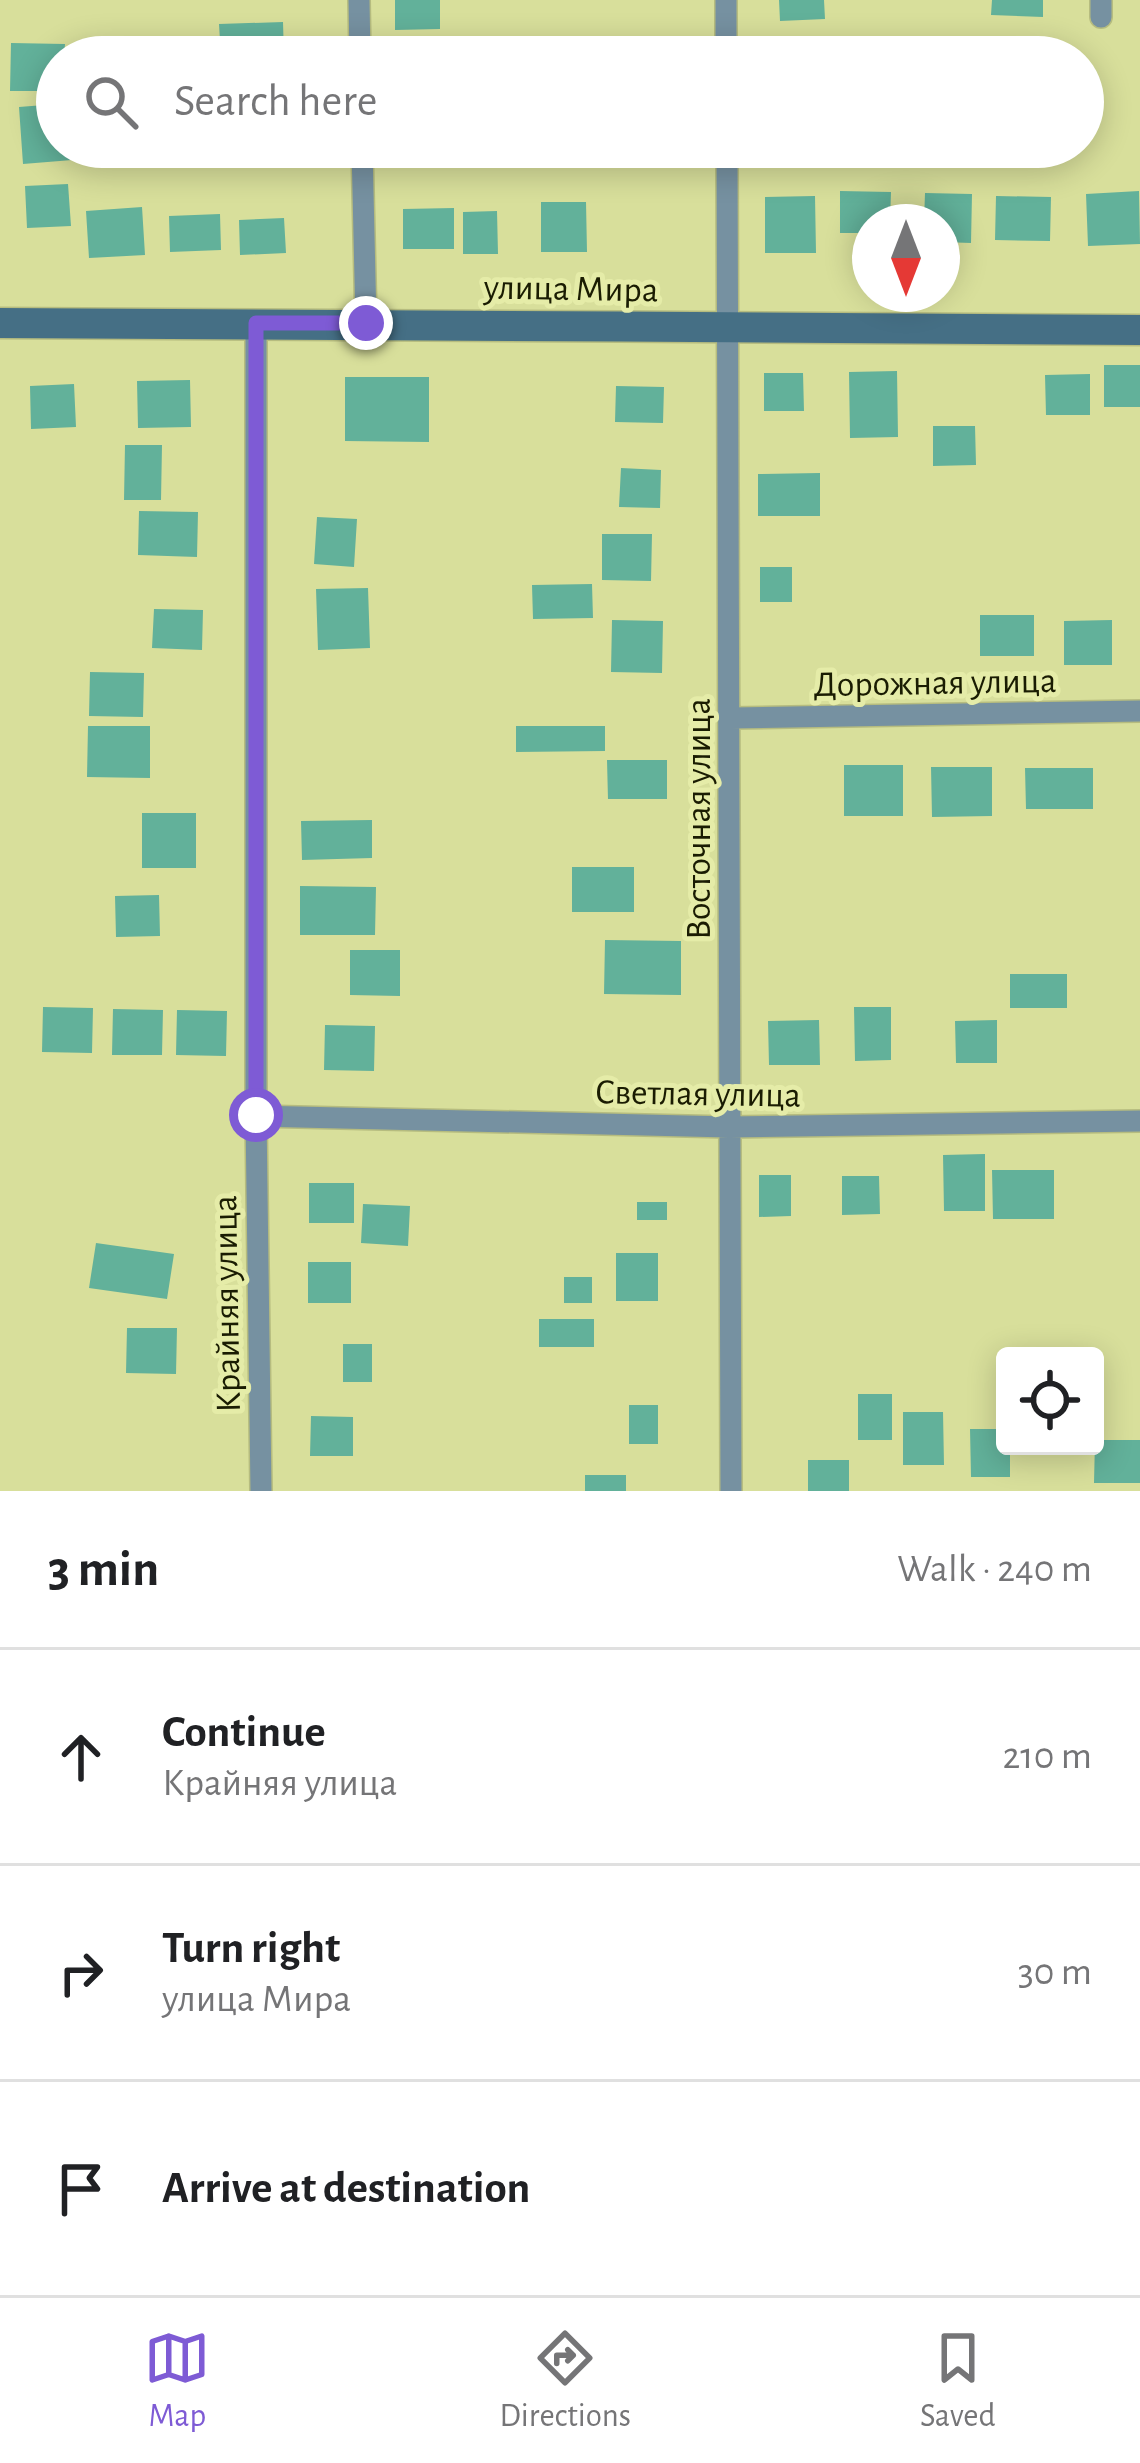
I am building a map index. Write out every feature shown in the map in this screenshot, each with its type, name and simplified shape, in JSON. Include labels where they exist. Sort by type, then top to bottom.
[{"type":"street","points":[[359,0],[360,36]]},
{"type":"street","points":[[726,0],[726,36]]},
{"type":"street","points":[[362,168],[366,323]]},
{"type":"street","name":"Восточная улица","points":[[727,168],[731,1491]]},
{"type":"street","name":"улица Мира","points":[[0,321],[1140,330]]},
{"type":"street","name":"Крайняя улица","points":[[256,323],[261,1491]]},
{"type":"street","name":"Дорожная улица","points":[[730,718],[1140,710]]},
{"type":"street","name":"Светлая улица","points":[[256,1115],[729,1127],[1140,1121]]},
{"type":"building","points":[[395,0],[440,0],[440,29],[395,30]]},
{"type":"building","points":[[779,0],[824,0],[825,19],[780,21]]},
{"type":"building","points":[[992,0],[1043,0],[1043,17],[991,15]]},
{"type":"building","points":[[283,22],[283,36],[220,36],[219,24]]},
{"type":"building","points":[[11,43],[36,43],[36,91],[10,91]]},
{"type":"building","points":[[36,106],[36,163],[23,164],[19,107]]},
{"type":"building","points":[[68,184],[71,226],[27,228],[25,186]]},
{"type":"building","points":[[840,191],[891,192],[891,204],[852,204],[852,233],[840,233]]},
{"type":"building","points":[[1139,191],[1140,244],[1088,246],[1086,194]]},
{"type":"building","points":[[925,193],[972,194],[971,243],[960,243],[960,204],[925,204]]},
{"type":"building","points":[[815,196],[816,253],[765,253],[765,197]]},
{"type":"building","points":[[996,196],[1051,197],[1050,241],[995,240]]},
{"type":"building","points":[[541,202],[586,202],[587,252],[541,252]]},
{"type":"building","points":[[142,207],[145,255],[89,258],[86,211]]},
{"type":"building","points":[[454,208],[454,249],[403,249],[403,209]]},
{"type":"building","points":[[497,211],[498,254],[463,254],[463,212]]},
{"type":"building","points":[[220,214],[221,250],[170,252],[169,216]]},
{"type":"building","points":[[284,218],[286,253],[240,255],[239,220]]},
{"type":"building","points":[[1104,365],[1140,365],[1140,407],[1104,407]]},
{"type":"building","points":[[897,371],[898,437],[850,438],[849,372]]},
{"type":"building","points":[[764,373],[803,373],[804,411],[764,411]]},
{"type":"building","points":[[1090,374],[1090,415],[1046,415],[1045,375]]},
{"type":"building","points":[[345,377],[429,377],[429,442],[345,441]]},
{"type":"building","points":[[190,380],[191,427],[138,428],[137,381]]},
{"type":"building","points":[[74,384],[76,427],[31,429],[30,386]]},
{"type":"building","points":[[616,386],[664,387],[663,423],[615,422]]},
{"type":"building","points":[[933,426],[975,426],[976,465],[933,466]]},
{"type":"building","points":[[125,445],[162,445],[161,500],[124,500]]},
{"type":"building","points":[[621,468],[661,470],[660,508],[619,507]]},
{"type":"building","points":[[820,473],[820,516],[758,516],[758,474]]},
{"type":"building","points":[[139,511],[198,512],[197,557],[138,555]]},
{"type":"building","points":[[317,517],[357,519],[354,567],[314,564]]},
{"type":"building","points":[[602,534],[652,534],[651,581],[602,580]]},
{"type":"building","points":[[760,567],[792,567],[792,602],[760,602]]},
{"type":"building","points":[[592,584],[593,618],[533,619],[532,585]]},
{"type":"building","points":[[368,588],[370,648],[318,650],[316,589]]},
{"type":"building","points":[[154,609],[203,610],[202,650],[152,648]]},
{"type":"building","points":[[980,615],[1034,615],[1034,656],[980,656]]},
{"type":"building","points":[[612,620],[663,621],[662,673],[611,672]]},
{"type":"building","points":[[1112,620],[1112,665],[1064,665],[1064,621]]},
{"type":"building","points":[[90,672],[144,673],[143,717],[89,716]]},
{"type":"building","points":[[88,726],[150,726],[150,778],[87,777]]},
{"type":"building","points":[[516,726],[605,726],[605,751],[516,752]]},
{"type":"building","points":[[607,760],[667,760],[667,799],[608,799]]},
{"type":"building","points":[[844,765],[903,765],[903,816],[844,816]]},
{"type":"building","points":[[931,767],[992,767],[992,816],[932,817]]},
{"type":"building","points":[[1025,768],[1093,768],[1093,809],[1026,809]]},
{"type":"building","points":[[142,813],[196,813],[196,868],[142,868]]},
{"type":"building","points":[[372,820],[372,858],[302,860],[301,821]]},
{"type":"building","points":[[572,867],[634,867],[634,912],[572,912]]},
{"type":"building","points":[[300,886],[376,887],[375,935],[300,935]]},
{"type":"building","points":[[159,895],[160,936],[116,937],[115,896]]},
{"type":"building","points":[[605,940],[681,941],[681,995],[604,994]]},
{"type":"building","points":[[350,950],[400,950],[400,996],[350,995]]},
{"type":"building","points":[[1010,974],[1067,974],[1067,1008],[1010,1008]]},
{"type":"building","points":[[43,1007],[93,1008],[92,1053],[42,1052]]},
{"type":"building","points":[[854,1007],[891,1007],[891,1060],[855,1061]]},
{"type":"building","points":[[113,1009],[163,1010],[162,1055],[112,1055]]},
{"type":"building","points":[[177,1010],[227,1011],[226,1056],[176,1055]]},
{"type":"building","points":[[819,1020],[820,1065],[769,1065],[768,1021]]},
{"type":"building","points":[[997,1020],[997,1063],[956,1063],[955,1021]]},
{"type":"building","points":[[325,1025],[375,1026],[374,1071],[324,1070]]},
{"type":"building","points":[[985,1154],[985,1211],[944,1211],[943,1155]]},
{"type":"building","points":[[992,1170],[1054,1170],[1054,1219],[993,1219]]},
{"type":"building","points":[[759,1175],[791,1175],[791,1216],[759,1217]]},
{"type":"building","points":[[842,1176],[879,1176],[880,1214],[842,1215]]},
{"type":"building","points":[[309,1183],[354,1183],[354,1223],[309,1223]]},
{"type":"building","points":[[637,1202],[667,1202],[667,1220],[637,1220]]},
{"type":"building","points":[[363,1204],[410,1206],[408,1246],[361,1243]]},
{"type":"building","points":[[96,1243],[174,1254],[167,1299],[89,1288]]},
{"type":"building","points":[[616,1253],[658,1253],[658,1301],[616,1301]]},
{"type":"building","points":[[308,1262],[351,1262],[351,1303],[308,1303]]},
{"type":"building","points":[[564,1277],[592,1277],[592,1303],[564,1303]]},
{"type":"building","points":[[539,1319],[594,1319],[594,1347],[539,1347]]},
{"type":"building","points":[[127,1328],[177,1328],[176,1374],[126,1373]]},
{"type":"building","points":[[343,1344],[372,1344],[372,1382],[343,1382]]},
{"type":"building","points":[[858,1394],[892,1394],[892,1440],[858,1440]]},
{"type":"building","points":[[629,1405],[658,1405],[658,1444],[629,1444]]},
{"type":"building","points":[[903,1412],[943,1412],[944,1465],[903,1465]]},
{"type":"building","points":[[311,1416],[353,1417],[353,1456],[310,1456]]},
{"type":"building","points":[[970,1429],[996,1429],[996,1455],[1010,1455],[1010,1477],[971,1477]]},
{"type":"building","points":[[1104,1440],[1140,1440],[1140,1483],[1094,1483],[1095,1455],[1104,1455]]},
{"type":"building","points":[[808,1460],[849,1460],[849,1491],[808,1491]]},
{"type":"building","points":[[585,1475],[626,1475],[626,1491],[585,1491]]},
{"type":"route","points":[[256,1115],[256,323],[366,323]]}]
